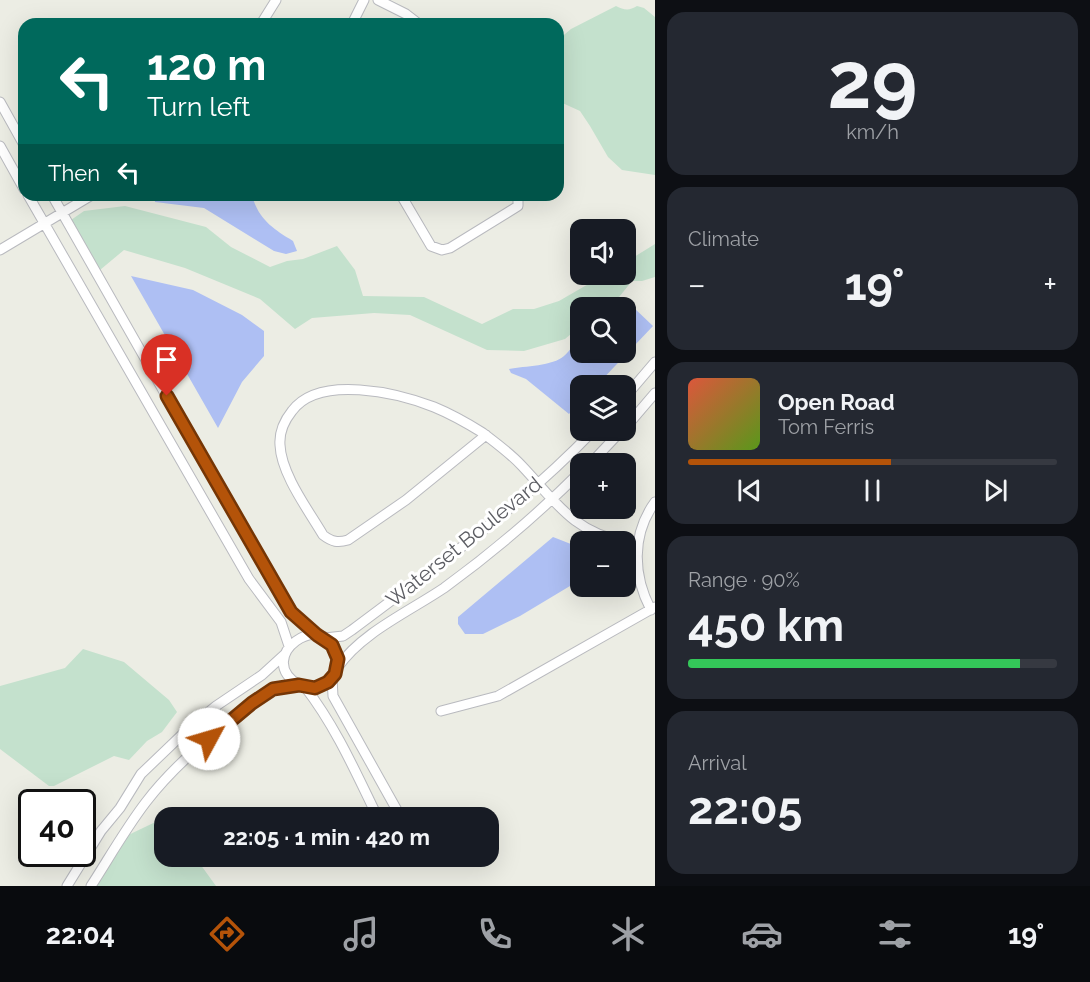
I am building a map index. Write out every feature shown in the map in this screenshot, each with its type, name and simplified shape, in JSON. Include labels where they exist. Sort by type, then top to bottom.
[{"type":"street","points":[[265,18],[276,0]]},
{"type":"street","points":[[355,18],[364,0]]},
{"type":"street","points":[[378,0],[411,18]]},
{"type":"street","points":[[0,102],[18,134]]},
{"type":"street","points":[[0,146],[18,178]]},
{"type":"street","points":[[31,201],[243,568],[281,622],[287,650],[284,664],[288,674],[319,705],[372,807]]},
{"type":"street","points":[[56,201],[274,585],[291,612],[332,645],[337,654],[333,696],[395,807]]},
{"type":"street","points":[[0,250],[82,201]]},
{"type":"street","points":[[404,201],[431,246],[442,250],[450,248],[509,213],[518,206],[518,201]]},
{"type":"street","points":[[636,384],[655,362]]},
{"type":"street","points":[[486,435],[406,500],[348,540],[340,543],[330,541],[323,535],[290,477],[283,462],[280,446],[284,423],[300,402],[320,392],[339,390],[395,396],[431,406],[456,417],[486,435],[520,464],[552,499],[590,531]]},
{"type":"street","points":[[636,415],[655,393]]},
{"type":"street","name":"Waterset Boulevard","points":[[321,637],[343,636],[483,532],[539,484],[583,441]]},
{"type":"street","points":[[600,453],[612,441]]},
{"type":"street","name":"Waterset Boulevard","points":[[334,674],[343,659],[358,646],[464,573],[519,529],[570,482]]},
{"type":"street","points":[[441,711],[498,696],[653,609],[640,585],[637,543],[655,502]]},
{"type":"street","points":[[67,886],[101,831],[120,808],[141,774],[216,706],[268,670],[300,637],[321,637]]},
{"type":"street","points":[[91,886],[146,802],[174,770],[264,694],[279,687],[320,686],[334,674]]},
{"type":"green space","points":[[616,6],[631,9],[637,6],[644,8],[655,17],[655,175],[622,170],[608,157],[580,111],[564,104],[564,35]]},
{"type":"green space","points":[[125,206],[206,227],[231,247],[270,267],[287,261],[303,259],[337,246],[355,270],[363,296],[424,297],[482,324],[513,309],[534,309],[559,301],[587,285],[629,285],[619,297],[570,297],[570,335],[565,339],[524,351],[487,350],[410,315],[374,313],[312,318],[295,329],[260,299],[185,268],[124,250],[100,270],[71,220],[84,211]]},
{"type":"green space","points":[[655,244],[655,277],[636,281],[636,256]]},
{"type":"green space","points":[[83,649],[124,662],[169,700],[177,712],[162,732],[147,741],[129,760],[114,756],[54,786],[49,786],[0,749],[0,686],[65,668]]},
{"type":"green space","points":[[154,823],[154,867],[202,867],[216,886],[92,886],[122,838]]},
{"type":"water","points":[[254,201],[262,217],[273,228],[293,241],[297,251],[286,254],[274,251],[204,208],[155,202]]},
{"type":"water","points":[[131,276],[193,290],[242,315],[264,331],[264,356],[242,382],[218,428]]},
{"type":"water","points":[[636,310],[653,326],[636,344]]},
{"type":"water","points":[[570,349],[570,363],[618,363],[606,375],[570,375],[569,414],[526,379],[511,373],[509,369],[546,364],[566,354]]},
{"type":"water","points":[[553,537],[570,544],[570,586],[520,616],[483,634],[465,634],[458,624],[458,617]]},
{"type":"route","points":[[167,396],[291,612],[317,635],[329,641],[338,659],[335,674],[328,682],[315,688],[299,685],[273,689],[252,703],[209,739]]}]
